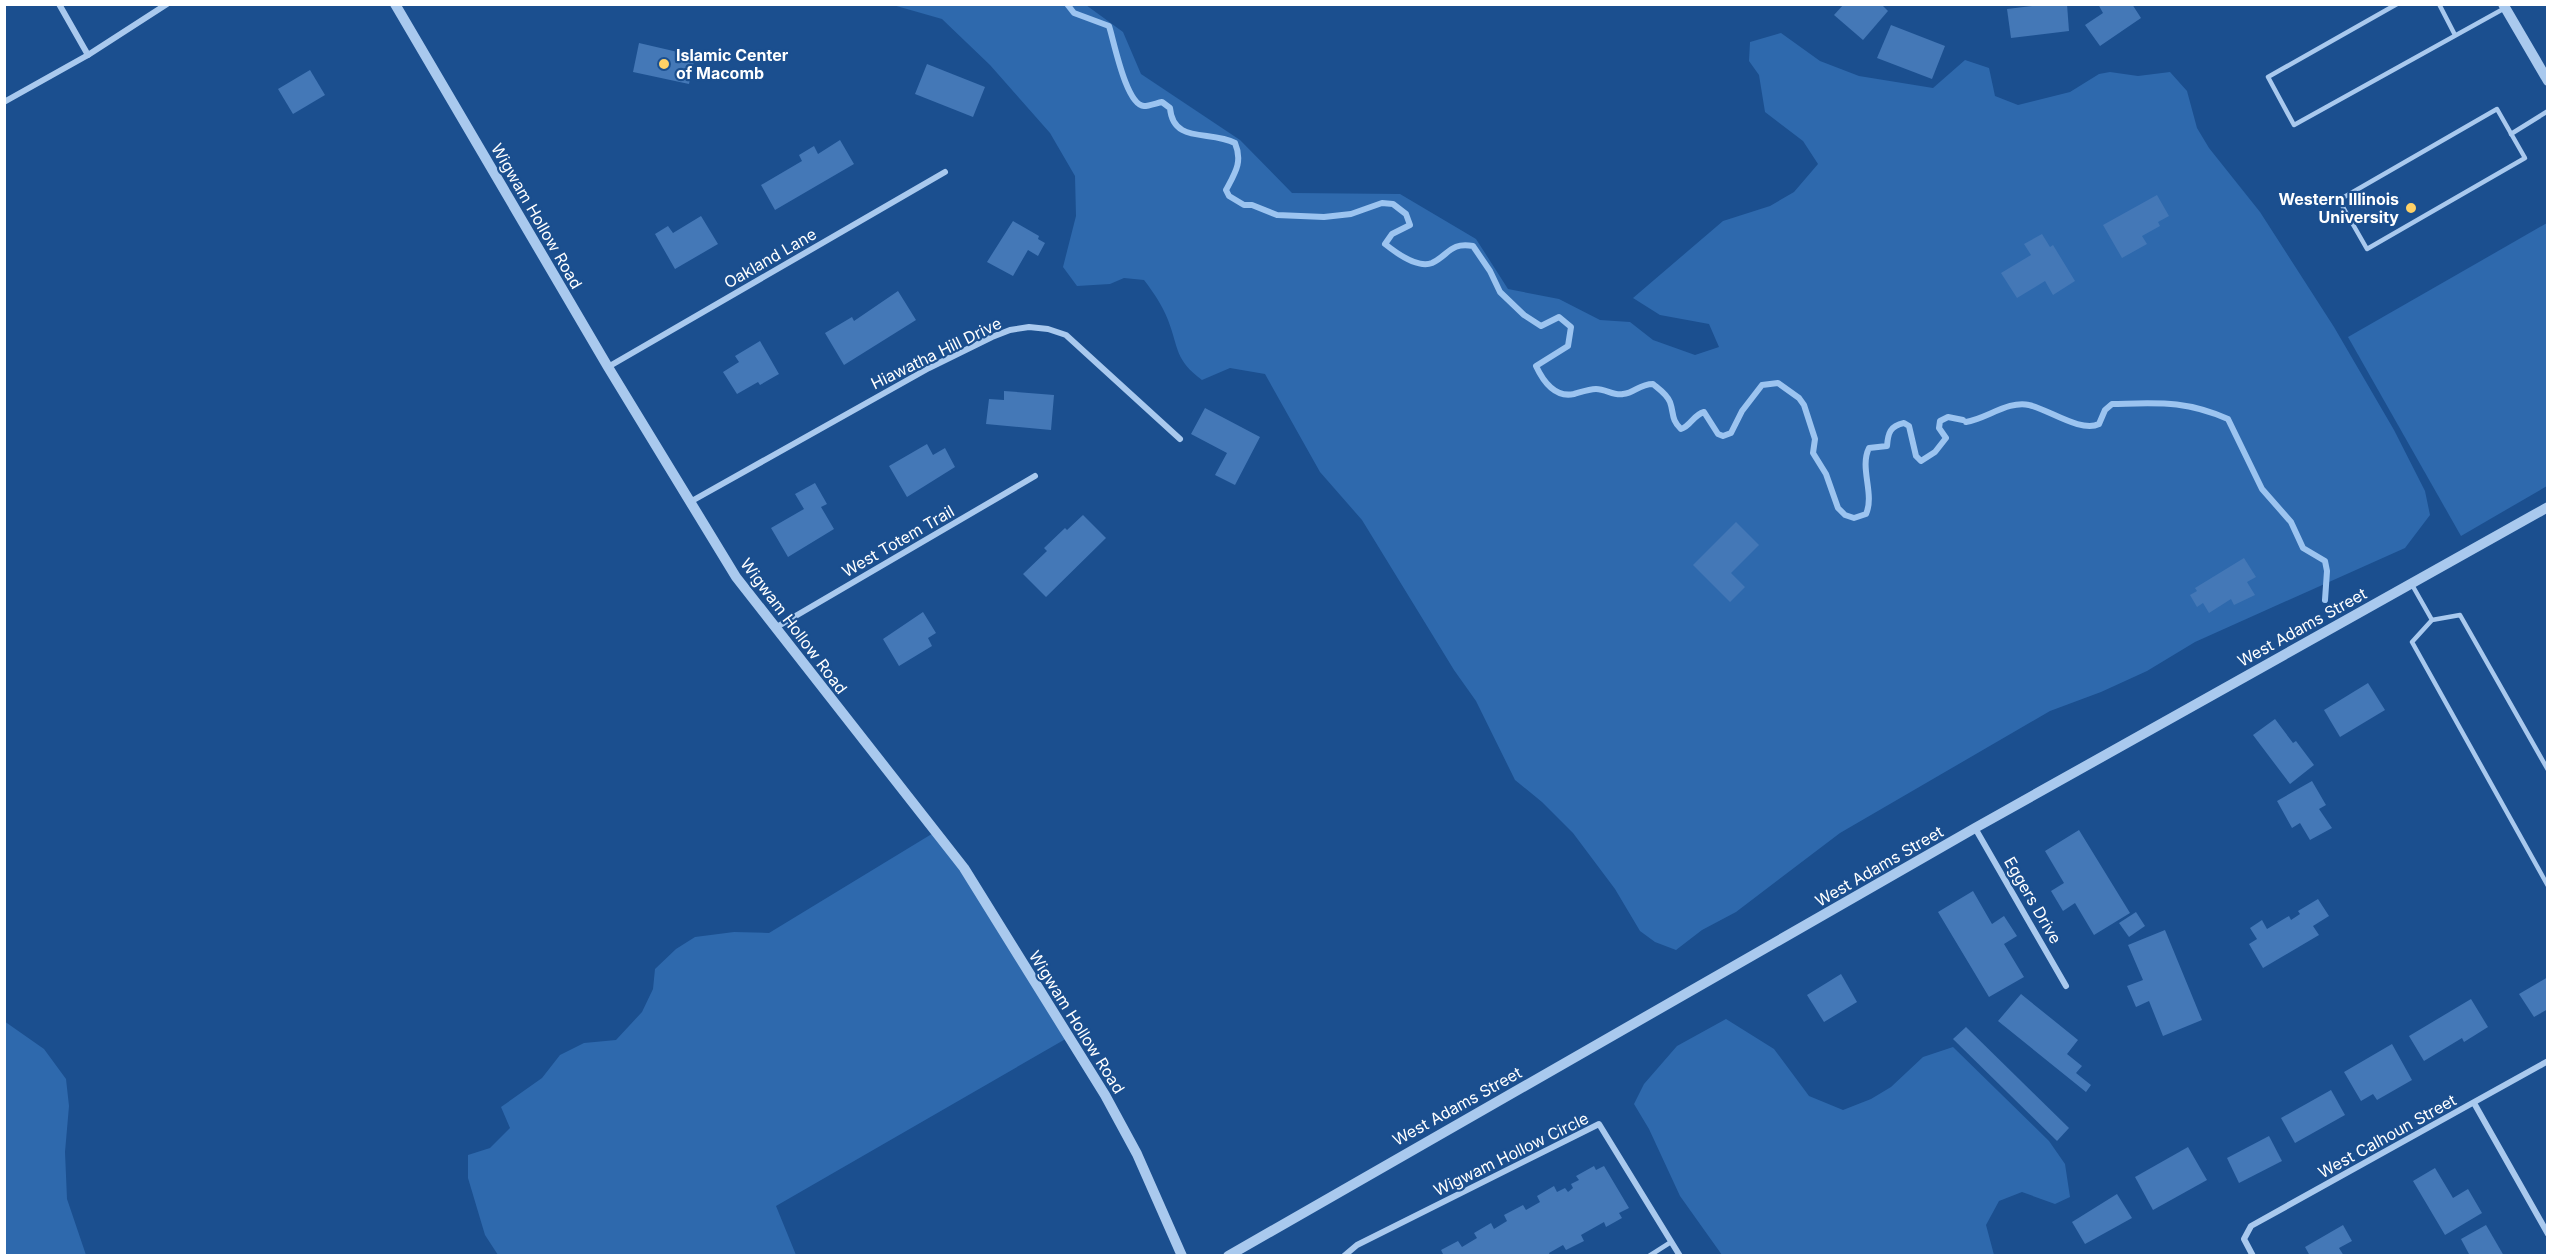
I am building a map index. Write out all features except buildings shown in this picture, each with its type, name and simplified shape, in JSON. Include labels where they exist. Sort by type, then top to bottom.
[{"type":"street","points":[[59,4],[88,55]]},
{"type":"street","points":[[4,102],[88,55],[167,4]]},
{"type":"street","name":"Wigwam Hollow Road","points":[[395,4],[608,367],[736,577],[774,629],[964,868],[1105,1095],[1141,1165],[1182,1256]]},
{"type":"street","points":[[2504,6],[2547,81]]},
{"type":"street","name":"Oakland Lane","points":[[608,367],[945,172]]},
{"type":"street","name":"Hiawatha Hill Drive","points":[[690,502],[929,368],[992,337],[1010,330],[1029,327],[1048,329],[1066,335],[1180,439]]},
{"type":"street","name":"West Totem Trail","points":[[774,629],[1035,476]]},
{"type":"street","name":"West Adams Street","points":[[1228,1256],[1975,828],[2547,507]]},
{"type":"street","name":"Eggers Drive","points":[[1975,828],[2066,986]]},
{"type":"street","name":"West Calhoun Street","points":[[2253,1256],[2244,1239],[2251,1226],[2547,1061]]},
{"type":"street","points":[[2474,1103],[2547,1234]]},
{"type":"street","name":"Wigwam Hollow Circle","points":[[1344,1256],[1357,1245],[1599,1124],[1680,1256]]},
{"type":"lane","points":[[2397,4],[2268,77],[2294,125],[2504,6]]},
{"type":"lane","points":[[2439,4],[2456,35]]},
{"type":"lane","points":[[2497,109],[2511,134],[2525,158],[2367,249],[2339,200],[2497,109]]},
{"type":"lane","points":[[2511,134],[2547,111]]},
{"type":"lane","points":[[2411,583],[2432,620]]},
{"type":"lane","points":[[2547,770],[2545,762],[2460,615],[2432,620],[2412,642],[2547,886]]},
{"type":"lane","points":[[1648,1256],[1671,1242]]},
{"type":"shaded area","points":[[893,5],[1086,5],[1123,32],[1141,74],[1240,140],[1292,193],[1400,194],[1476,239],[1508,289],[1559,299],[1600,320],[1630,322],[1653,340],[1695,355],[1719,347],[1709,324],[1660,315],[1633,298],[1723,221],[1770,206],[1794,192],[1818,164],[1803,141],[1765,112],[1759,75],[1749,61],[1750,42],[1781,33],[1820,61],[1859,76],[1933,88],[1965,60],[1989,68],[1995,96],[2018,105],[2070,92],[2099,74],[2110,72],[2138,76],[2170,72],[2187,91],[2197,128],[2209,148],[2260,212],[2334,327],[2394,430],[2425,491],[2430,515],[2405,548],[2195,642],[2147,671],[2101,692],[2050,711],[1840,833],[1736,912],[1702,930],[1676,950],[1655,942],[1640,931],[1615,889],[1573,833],[1542,802],[1515,780],[1476,701],[1454,670],[1362,520],[1320,472],[1265,374],[1230,368],[1202,380],[1182,360],[1166,315],[1144,280],[1124,278],[1110,284],[1077,286],[1063,267],[1076,216],[1075,176],[1050,133],[990,65],[942,19]]},
{"type":"shaded area","points":[[2547,223],[2547,486],[2461,536],[2348,337]]},
{"type":"shaded area","points":[[935,832],[1069,1037],[776,1206],[796,1255],[498,1255],[485,1235],[468,1178],[468,1155],[490,1148],[510,1128],[501,1107],[542,1078],[560,1055],[584,1043],[616,1040],[642,1012],[653,989],[655,969],[676,949],[695,937],[734,932],[769,933]]},
{"type":"shaded area","points":[[1726,1019],[1774,1049],[1809,1096],[1843,1110],[1871,1099],[1891,1087],[1923,1057],[1953,1047],[2049,1141],[2065,1164],[2070,1197],[2055,1204],[2022,1192],[1999,1201],[1986,1225],[1994,1255],[1722,1255],[1680,1196],[1649,1129],[1634,1104],[1644,1084],[1677,1046]]},
{"type":"shaded area","points":[[4,1021],[44,1049],[66,1079],[69,1106],[65,1152],[67,1199],[86,1255],[5,1255]]},
{"type":"waterway","points":[[1067,4],[1074,13],[1109,26],[1126,84],[1138,103],[1144,106],[1162,102],[1170,108],[1178,127],[1185,131],[1235,143],[1238,162],[1226,190],[1229,196],[1244,205],[1252,205],[1277,215],[1324,217],[1351,214],[1382,203],[1393,204],[1406,214],[1410,225],[1392,234],[1385,244],[1407,259],[1420,264],[1432,263],[1454,248],[1465,245],[1473,246],[1490,271],[1500,292],[1524,315],[1541,326],[1559,317],[1571,327],[1568,346],[1536,366],[1546,383],[1555,391],[1567,395],[1596,389],[1620,394],[1653,384],[1669,399],[1674,419],[1681,429],[1704,412],[1718,434],[1723,436],[1731,433],[1742,411],[1762,385],[1778,383],[1799,398],[1804,405],[1815,439],[1813,453],[1826,474],[1838,508],[1845,515],[1854,518],[1866,514],[1868,506],[1866,456],[1869,448],[1887,446],[1891,431],[1904,423],[1909,426],[1916,456],[1921,461],[1935,452],[1946,438],[1939,428],[1940,421],[1948,417],[1963,420]]},
{"type":"waterway","points":[[1966,422],[2006,407],[2021,404],[2037,407],[2074,423],[2092,426],[2099,424],[2105,410],[2112,404],[2171,404],[2198,408],[2228,419],[2262,489],[2291,522],[2303,548],[2325,561],[2327,571],[2325,600]]},
{"type":"place","name":"Islamic Center of Macomb","points":[[664,64]]},
{"type":"place","name":"Western Illinois University","points":[[2411,208]]}]
